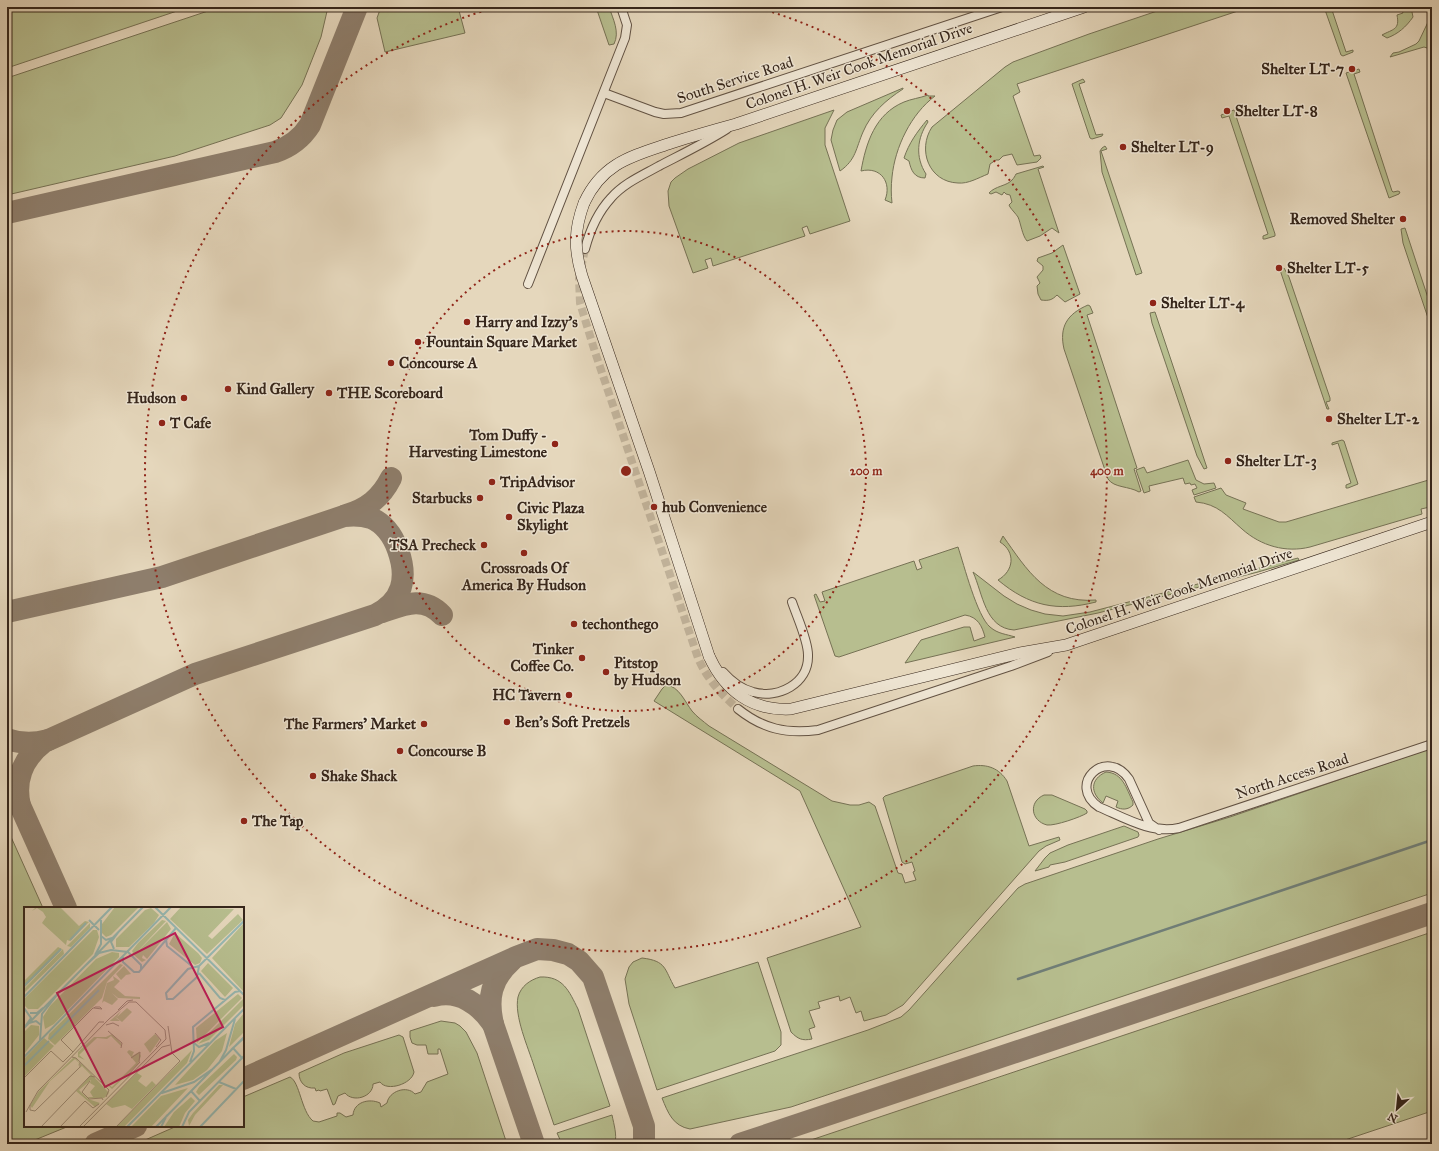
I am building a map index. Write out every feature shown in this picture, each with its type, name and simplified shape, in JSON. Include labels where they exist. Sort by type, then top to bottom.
[{"type":"street","points":[[528,284],[604,93],[626,32],[627,25],[621,7]]},
{"type":"street","name":"South Service Road","points":[[604,93],[655,112],[681,114],[1002,7]]},
{"type":"street","name":"Colonel H. Weir Cook Memorial Drive","points":[[1084,7],[736,124],[709,131],[622,160],[598,180],[584,203],[579,218],[576,237],[576,254],[582,276],[649,471],[709,656],[721,678],[729,687],[744,698],[768,708],[785,709],[798,707],[1020,653],[1066,645],[1432,522]]},
{"type":"street","points":[[585,249],[591,230],[600,212],[619,190],[639,177],[736,124]]},
{"type":"street","points":[[709,656],[726,675],[737,684],[748,690],[773,694],[794,685],[804,672],[808,655],[806,643],[792,602]]},
{"type":"street","points":[[738,709],[754,721],[776,730],[803,732],[818,730],[1011,666],[1066,645]]},
{"type":"street","name":"North Access Road","points":[[1159,830],[1149,823],[1125,773],[1118,768],[1104,766],[1092,773],[1086,791],[1088,798],[1099,807],[1150,828],[1159,830],[1169,830],[1179,828],[1432,744]]},
{"type":"green space","points":[[7,7],[189,7],[7,68]]},
{"type":"green space","points":[[220,7],[328,7],[321,37],[302,85],[281,118],[270,125],[175,156],[7,195],[7,78]]},
{"type":"green space","points":[[381,7],[458,7],[465,33],[385,52],[377,18]]},
{"type":"green space","points":[[596,7],[609,7],[616,30],[616,39],[614,44],[609,45]]},
{"type":"green space","points":[[1169,7],[1250,7],[1017,84],[1020,92],[1013,96],[1034,156],[1040,155],[1041,158],[1037,162],[1017,165],[1012,154],[1003,156],[999,160],[996,160],[990,164],[988,174],[966,183],[948,181],[933,171],[928,163],[926,155],[926,145],[932,127],[1005,67],[1013,62],[1089,34]]},
{"type":"green space","points":[[1324,7],[1331,7],[1346,52],[1353,50],[1353,52],[1343,56],[1341,55]]},
{"type":"green space","points":[[1401,7],[1411,7],[1413,17],[1402,30],[1387,38],[1382,35],[1395,28],[1398,20],[1397,15],[1403,13]]},
{"type":"green space","points":[[1427,7],[1432,7],[1432,52],[1424,47],[1390,57],[1393,53],[1399,52],[1419,41],[1428,22]]},
{"type":"green space","points":[[1359,69],[1360,72],[1354,74],[1392,191],[1400,192],[1399,194],[1389,198],[1346,73]]},
{"type":"green space","points":[[1083,79],[1085,82],[1079,84],[1096,135],[1103,134],[1102,136],[1092,139],[1090,138],[1072,84]]},
{"type":"green space","points":[[903,88],[885,102],[870,119],[852,158],[840,171],[831,140],[837,120],[847,112]]},
{"type":"green space","points":[[928,95],[935,96],[926,103],[912,122],[897,154],[892,180],[892,203],[885,200],[887,188],[883,177],[874,171],[861,171],[869,140],[879,122],[894,107],[904,102]]},
{"type":"green space","points":[[834,110],[825,128],[825,145],[850,221],[810,234],[807,226],[802,228],[805,236],[713,266],[711,258],[705,260],[708,268],[693,273],[669,206],[668,191],[671,182],[688,169],[739,143]]},
{"type":"green space","points":[[1234,110],[1275,234],[1275,236],[1265,239],[1263,239],[1263,236],[1268,234],[1229,116],[1222,118],[1221,115]]},
{"type":"green space","points":[[927,120],[928,122],[924,128],[919,148],[920,161],[926,174],[925,178],[921,178],[918,177],[912,170],[909,161],[904,158],[908,147]]},
{"type":"green space","points":[[1105,146],[1107,149],[1101,151],[1142,273],[1136,275],[1102,172],[1100,151]]},
{"type":"green space","points":[[1043,166],[1044,167],[1038,169],[1059,233],[1052,228],[1040,236],[1027,241],[1018,217],[1009,205],[1012,202],[1010,195],[1004,192],[1002,195],[996,192],[991,194],[989,193],[994,189],[1010,182],[1016,174]]},
{"type":"green space","points":[[1405,228],[1432,310],[1432,330],[1403,243],[1401,229]]},
{"type":"green space","points":[[1063,245],[1080,294],[1065,302],[1057,295],[1050,300],[1041,300],[1038,294],[1037,286],[1040,283],[1037,277],[1043,270],[1043,266],[1037,261],[1038,258],[1052,253]]},
{"type":"green space","points":[[1284,268],[1289,277],[1330,398],[1330,401],[1326,402],[1329,409],[1327,409],[1280,270]]},
{"type":"green space","points":[[1088,305],[1093,313],[1087,315],[1137,468],[1134,469],[1141,491],[1139,492],[1114,484],[1108,479],[1064,349],[1063,334],[1066,322],[1075,313]]},
{"type":"green space","points":[[1155,312],[1207,468],[1204,469],[1197,456],[1152,323],[1150,313]]},
{"type":"green space","points":[[1342,440],[1344,441],[1358,484],[1348,488],[1346,488],[1346,485],[1351,483],[1338,443],[1332,445],[1332,443]]},
{"type":"green space","points":[[1188,460],[1196,480],[1204,484],[1214,483],[1216,488],[1194,495],[1192,490],[1197,488],[1195,484],[1185,484],[1183,478],[1149,486],[1150,491],[1144,493],[1136,470],[1144,467],[1147,473]]},
{"type":"green space","points":[[1432,479],[1432,510],[1430,507],[1421,509],[1422,514],[1301,549],[1274,547],[1257,540],[1249,535],[1222,511],[1210,505],[1196,502],[1194,497],[1221,488],[1226,495],[1246,503],[1243,509],[1279,522],[1286,522]]},
{"type":"green space","points":[[1003,536],[1030,572],[1051,590],[1064,596],[1079,600],[1096,600],[1096,602],[1082,605],[1056,606],[1032,601],[1010,589],[998,580],[1007,572],[1011,561],[1009,551],[1000,542]]},
{"type":"green space","points":[[958,547],[976,602],[985,621],[996,631],[1015,637],[905,663],[921,640],[964,627],[970,627],[974,641],[985,637],[979,623],[973,618],[965,615],[839,657],[835,656],[814,595],[816,594],[820,602],[825,601],[822,592],[914,561],[917,570],[922,568],[919,560]]},
{"type":"green space","points":[[1298,558],[1299,560],[1258,572],[1098,613],[1014,630],[1004,628],[991,617],[986,608],[973,572],[1017,604],[1045,614],[1063,616],[1090,612]]},
{"type":"green space","points":[[666,685],[675,688],[694,713],[709,726],[832,801],[850,805],[859,805],[869,802],[875,806],[898,873],[902,874],[905,883],[916,880],[913,872],[915,871],[912,862],[905,864],[902,862],[883,798],[885,796],[973,766],[988,766],[1000,773],[1007,781],[1029,846],[1059,837],[1060,840],[1039,851],[903,1005],[886,1015],[864,1021],[861,1011],[856,1013],[850,997],[840,1001],[839,996],[818,1002],[820,1008],[809,1011],[815,1027],[809,1029],[812,1039],[800,1039],[791,1032],[767,958],[861,927],[800,791],[654,701]]},
{"type":"green space","points":[[1432,748],[1432,893],[791,1107],[690,1129],[675,1122],[667,1109],[662,1098],[868,1030],[901,1017],[909,1010],[1018,888],[1025,884],[1158,839],[1230,817]]},
{"type":"green space","points":[[1106,772],[1116,775],[1123,782],[1133,802],[1131,807],[1125,809],[1118,808],[1116,807],[1118,801],[1106,796],[1103,803],[1096,795],[1094,791],[1095,782],[1097,778]]},
{"type":"green space","points":[[1044,795],[1052,795],[1085,809],[1087,813],[1074,819],[1056,824],[1047,825],[1042,823],[1035,816],[1034,807],[1035,802]]},
{"type":"green space","points":[[1124,826],[1138,832],[1138,837],[1035,871],[1050,853],[1068,845]]},
{"type":"green space","points":[[7,828],[43,907],[24,907],[24,1127],[67,1127],[25,1144],[7,1144]]},
{"type":"green space","points":[[1432,932],[1432,1111],[1333,1144],[799,1144]]},
{"type":"green space","points":[[642,958],[650,959],[661,964],[675,988],[758,962],[781,1032],[781,1045],[775,1051],[657,1090],[629,1004],[625,979],[629,967],[633,962]]},
{"type":"green space","points":[[540,977],[548,977],[560,982],[572,996],[578,1009],[610,1106],[554,1125],[525,1041],[517,1005],[521,990],[529,982]]},
{"type":"green space","points":[[441,1021],[455,1023],[466,1032],[477,1053],[506,1141],[495,1144],[136,1144],[175,1127],[244,1127],[244,1097],[290,1077],[296,1085],[309,1116],[313,1121],[319,1122],[337,1116],[337,1113],[340,1113],[346,1117],[353,1115],[359,1104],[367,1101],[380,1103],[381,1107],[387,1103],[391,1095],[399,1091],[408,1090],[415,1094],[421,1092],[427,1082],[448,1074],[440,1049],[438,1049],[438,1054],[428,1054],[426,1045],[417,1045],[412,1043],[410,1031]]},
{"type":"green space","points":[[399,1035],[403,1037],[414,1072],[409,1080],[404,1083],[393,1086],[383,1085],[380,1082],[373,1084],[372,1089],[366,1095],[353,1098],[345,1093],[338,1096],[335,1104],[333,1105],[327,1089],[316,1091],[315,1088],[308,1087],[301,1082],[299,1073],[344,1053]]},
{"type":"green space","points":[[612,1115],[616,1140],[615,1144],[562,1144],[557,1133]]},
{"type":"waterway","points":[[1018,979],[1432,840]]},
{"type":"taxiway","points":[[7,213],[275,152],[286,148],[299,138],[310,125],[357,7]]},
{"type":"taxiway","points":[[346,515],[354,513],[373,502],[383,491],[391,478]]},
{"type":"taxiway","points":[[7,612],[162,577],[344,516],[368,517],[384,527],[391,535],[396,545],[403,570],[401,588],[397,596],[392,603],[375,615],[195,674],[44,742],[31,755],[22,770],[18,787],[20,806]]},
{"type":"taxiway","points":[[382,612],[413,603],[420,603],[428,605],[442,615]]},
{"type":"taxiway","points":[[7,739],[28,743],[48,740]]},
{"type":"taxiway","points":[[14,792],[66,907]]},
{"type":"taxiway","points":[[740,1144],[1432,913]]},
{"type":"taxiway","points":[[244,1079],[516,957],[537,949],[553,950],[568,954],[579,961],[593,977],[644,1126],[644,1144]]},
{"type":"taxiway","points":[[512,960],[499,974],[492,989],[490,1006],[491,1015],[534,1144]]},
{"type":"taxiway","points":[[434,996],[443,994],[452,995],[468,1000],[482,1011],[493,1024]]},
{"type":"taxiway","points":[[95,1144],[134,1127]]},
{"type":"tunnel","points":[[585,249],[579,278],[580,303],[595,352],[698,658],[715,686],[738,709]]},
{"type":"place","name":"Shelter LT-7","points":[[1352,69]]},
{"type":"place","name":"Shelter LT-8","points":[[1227,111]]},
{"type":"place","name":"Shelter LT-9","points":[[1123,147]]},
{"type":"place","name":"Removed Shelter","points":[[1403,219]]},
{"type":"place","name":"Shelter LT-5","points":[[1279,268]]},
{"type":"place","name":"Shelter LT-4","points":[[1153,303]]},
{"type":"place","name":"Harry and Izzy's","points":[[467,322]]},
{"type":"place","name":"Fountain Square Market","points":[[418,342]]},
{"type":"place","name":"Concourse A","points":[[391,363]]},
{"type":"place","name":"Kind Gallery","points":[[228,389]]},
{"type":"place","name":"THE Scoreboard","points":[[329,393]]},
{"type":"place","name":"Hudson","points":[[184,398]]},
{"type":"place","name":"Shelter LT-2","points":[[1329,419]]},
{"type":"place","name":"T Cafe","points":[[162,423]]},
{"type":"place","name":"Tom Duffy - Harvesting Limestone","points":[[555,444]]},
{"type":"place","name":"Shelter LT-3","points":[[1228,461]]},
{"type":"place","name":"TripAdvisor","points":[[492,482]]},
{"type":"place","name":"Starbucks","points":[[480,498]]},
{"type":"place","name":"hub Convenience","points":[[654,507]]},
{"type":"place","name":"Civic Plaza Skylight","points":[[509,517]]},
{"type":"place","name":"TSA Precheck","points":[[484,545]]},
{"type":"place","name":"Crossroads Of America By Hudson","points":[[524,553]]},
{"type":"place","name":"techonthego","points":[[574,624]]},
{"type":"place","name":"Tinker Coffee Co.","points":[[582,658]]},
{"type":"place","name":"Pitstop by Hudson","points":[[606,672]]},
{"type":"place","name":"HC Tavern","points":[[569,695]]},
{"type":"place","name":"Ben's Soft Pretzels","points":[[507,722]]},
{"type":"place","name":"The Farmers' Market","points":[[424,724]]},
{"type":"place","name":"Concourse B","points":[[400,751]]},
{"type":"place","name":"Shake Shack","points":[[313,776]]},
{"type":"place","name":"The Tap","points":[[244,821]]}]
